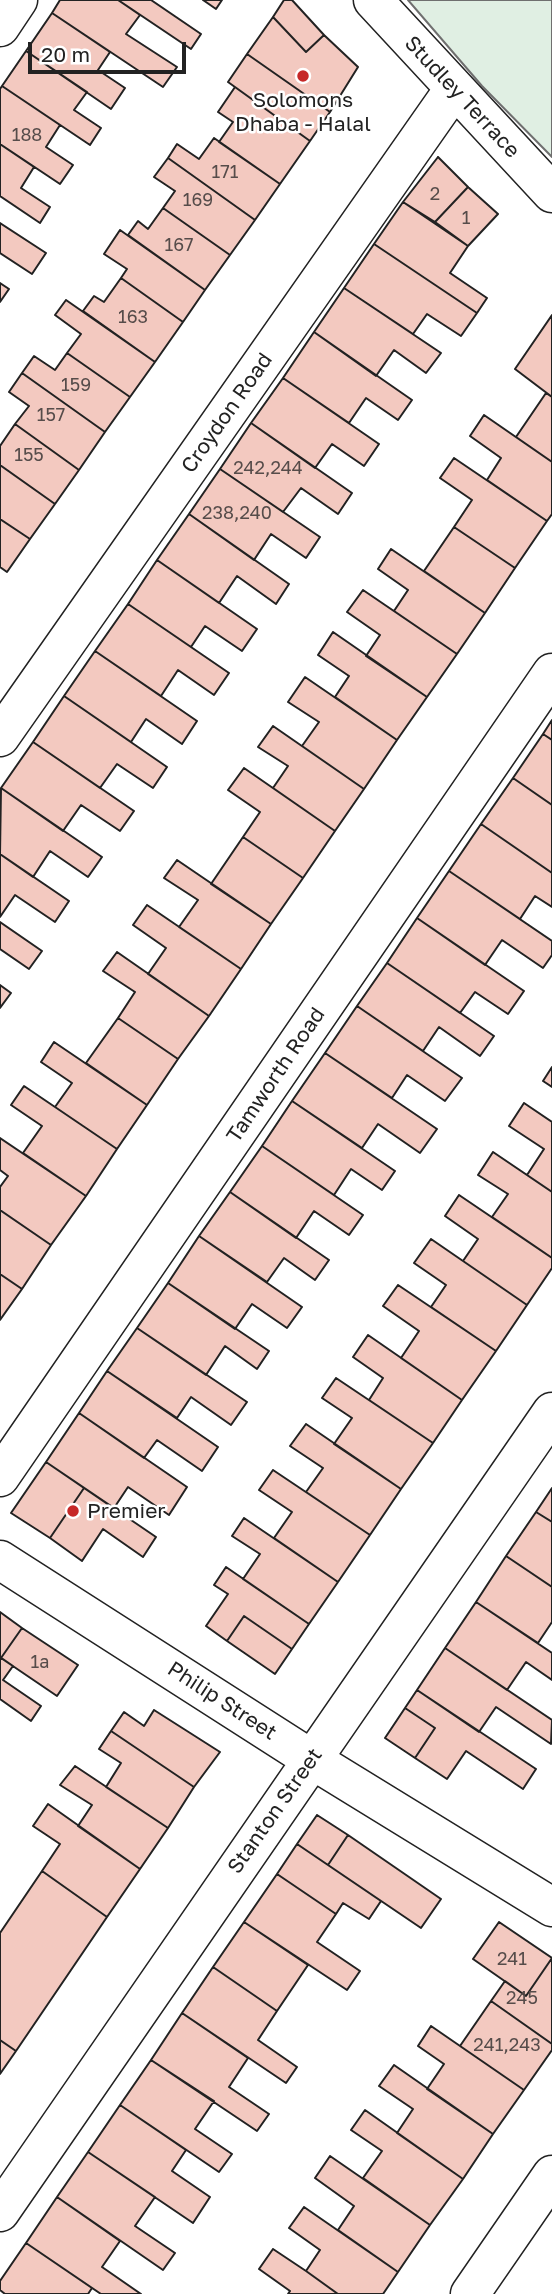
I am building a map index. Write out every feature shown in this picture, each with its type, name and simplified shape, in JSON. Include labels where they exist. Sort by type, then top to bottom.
[{"type":"street","points":[[0,27],[18,0]]},
{"type":"street","name":"Studley Terrace","points":[[373,0],[552,193]]},
{"type":"street","name":"Croydon Road","points":[[0,737],[454,89]]},
{"type":"street","name":"Tamworth Road","points":[[0,1477],[552,673]]},
{"type":"street","name":"Stanton Street","points":[[0,2212],[552,1412]]},
{"type":"street","name":"Philip Street","points":[[0,1560],[312,1759],[552,1907]]},
{"type":"street","points":[[470,2294],[552,2175]]},
{"type":"green space","points":[[408,0],[552,0],[552,157],[482,86]]},
{"type":"building","points":[[60,0],[118,0],[140,15],[126,34],[177,67],[163,87],[52,13]]},
{"type":"building","points":[[118,0],[151,0],[201,34],[191,49]]},
{"type":"building","points":[[203,0],[222,0],[216,9]]},
{"type":"building","points":[[284,0],[292,0],[324,35],[306,52],[273,17]]},
{"type":"building","points":[[52,13],[110,52],[98,70],[125,88],[111,109],[26,51]]},
{"type":"building","points":[[273,17],[306,52],[324,35],[358,67],[330,112],[247,54]]},
{"type":"building","points":[[26,51],[87,92],[74,110],[101,128],[90,145],[2,86]]},
{"type":"building","points":[[247,54],[330,112],[310,141],[228,82]]},
{"type":"building","points":[[2,86],[60,125],[46,147],[73,165],[60,184],[0,144]]},
{"type":"building","points":[[235,87],[310,141],[280,184],[219,142],[233,122],[218,112]]},
{"type":"building","points":[[214,138],[280,184],[255,220],[168,158],[177,144],[199,159]]},
{"type":"building","points":[[0,144],[34,167],[21,188],[50,207],[40,223],[0,196]]},
{"type":"building","points":[[438,157],[468,187],[435,222],[403,202]]},
{"type":"building","points":[[168,158],[255,220],[230,255],[163,208],[175,191],[154,177]]},
{"type":"building","points":[[468,187],[498,214],[468,246],[435,222]]},
{"type":"building","points":[[403,202],[468,246],[450,273],[487,298],[477,313],[374,244]]},
{"type":"building","points":[[163,208],[230,255],[205,290],[128,235],[138,221],[148,229]]},
{"type":"building","points":[[0,223],[46,253],[32,274],[0,253]]},
{"type":"building","points":[[120,230],[205,290],[183,322],[121,278],[127,269],[104,254]]},
{"type":"building","points":[[374,244],[477,313],[461,336],[427,314],[413,334],[344,288]]},
{"type":"building","points":[[121,278],[183,322],[155,362],[83,311],[94,296],[104,302]]},
{"type":"building","points":[[0,283],[9,289],[0,302]]},
{"type":"building","points":[[344,288],[441,353],[426,373],[394,350],[376,376],[314,332]]},
{"type":"building","points":[[66,300],[155,362],[130,397],[67,353],[81,334],[55,315]]},
{"type":"building","points":[[552,315],[552,397],[515,369]]},
{"type":"building","points":[[314,332],[412,400],[398,420],[366,398],[349,423],[283,378]]},
{"type":"building","points":[[67,353],[130,397],[105,432],[22,373],[34,356],[55,370]]},
{"type":"building","points":[[22,373],[105,432],[79,470],[15,424],[29,406],[9,392]]},
{"type":"building","points":[[283,378],[379,444],[364,466],[332,444],[315,468],[251,423]]},
{"type":"building","points":[[546,393],[552,397],[552,462],[516,437]]},
{"type":"building","points":[[484,415],[552,462],[552,514],[547,521],[487,480],[501,458],[470,436]]},
{"type":"building","points":[[251,423],[352,493],[338,514],[301,488],[283,512],[220,469]]},
{"type":"building","points":[[15,424],[79,470],[55,504],[0,465],[0,446]]},
{"type":"building","points":[[454,458],[547,521],[515,568],[454,527],[472,500],[440,478]]},
{"type":"building","points":[[0,465],[55,504],[30,539],[0,519]]},
{"type":"building","points":[[220,469],[320,537],[306,558],[271,534],[254,560],[189,514]]},
{"type":"building","points":[[189,514],[289,584],[276,604],[237,576],[219,603],[157,560]]},
{"type":"building","points":[[0,519],[30,539],[7,572],[0,567]]},
{"type":"building","points":[[454,527],[515,568],[485,613],[424,571]]},
{"type":"building","points":[[391,549],[485,613],[457,654],[394,611],[408,590],[378,569]]},
{"type":"building","points":[[157,560],[257,629],[242,651],[205,626],[191,647],[128,604]]},
{"type":"building","points":[[363,590],[457,654],[427,697],[366,656],[380,635],[347,612]]},
{"type":"building","points":[[128,604],[229,673],[214,695],[178,670],[161,696],[95,651]]},
{"type":"building","points":[[333,632],[427,697],[397,740],[335,697],[349,676],[318,655]]},
{"type":"building","points":[[95,651],[197,721],[182,744],[146,719],[131,742],[64,696]]},
{"type":"building","points":[[305,677],[397,740],[364,789],[302,746],[319,722],[288,702]]},
{"type":"building","points":[[64,696],[167,767],[153,788],[117,764],[100,788],[33,742]]},
{"type":"building","points":[[552,720],[552,740],[543,734]]},
{"type":"building","points":[[273,726],[364,789],[335,831],[273,788],[288,766],[258,747]]},
{"type":"building","points":[[543,734],[552,740],[552,805],[513,778]]},
{"type":"building","points":[[33,742],[134,811],[120,831],[81,805],[63,831],[1,788]]},
{"type":"building","points":[[244,768],[335,831],[303,878],[243,837],[260,812],[228,790]]},
{"type":"building","points":[[513,778],[552,805],[552,873],[481,824]]},
{"type":"building","points":[[1,788],[102,857],[88,877],[50,851],[33,877],[0,854]]},
{"type":"building","points":[[481,824],[552,873],[552,907],[535,896],[520,919],[449,871]]},
{"type":"building","points":[[243,837],[303,878],[271,924],[211,884]]},
{"type":"building","points":[[0,854],[69,901],[55,922],[15,895],[0,917]]},
{"type":"building","points":[[177,860],[271,924],[241,969],[179,927],[198,900],[164,878]]},
{"type":"building","points":[[449,871],[552,941],[552,955],[543,968],[502,940],[485,965],[417,918]]},
{"type":"building","points":[[147,905],[241,969],[209,1016],[148,974],[166,948],[133,925]]},
{"type":"building","points":[[417,918],[524,991],[508,1014],[475,992],[460,1013],[387,963]]},
{"type":"building","points":[[0,922],[42,951],[29,969],[0,949]]},
{"type":"building","points":[[117,952],[209,1016],[178,1059],[118,1018],[135,992],[103,971]]},
{"type":"building","points":[[387,963],[494,1036],[480,1056],[439,1027],[423,1051],[357,1006]]},
{"type":"building","points":[[0,985],[11,993],[0,1008]]},
{"type":"building","points":[[357,1006],[462,1078],[445,1101],[407,1075],[392,1098],[325,1053]]},
{"type":"building","points":[[118,1018],[178,1059],[147,1105],[86,1063]]},
{"type":"building","points":[[54,1042],[147,1105],[117,1149],[55,1107],[72,1083],[41,1062]]},
{"type":"building","points":[[325,1053],[437,1129],[420,1153],[378,1124],[362,1148],[292,1101]]},
{"type":"building","points":[[552,1067],[552,1087],[543,1081]]},
{"type":"building","points":[[24,1086],[117,1149],[86,1196],[23,1153],[42,1126],[11,1105]]},
{"type":"building","points":[[292,1101],[395,1171],[382,1190],[351,1169],[334,1195],[262,1146]]},
{"type":"building","points":[[524,1103],[552,1122],[552,1192],[527,1175],[544,1149],[509,1126]]},
{"type":"building","points":[[0,1138],[86,1196],[51,1245],[0,1210],[0,1187],[8,1176],[0,1170]]},
{"type":"building","points":[[262,1146],[363,1215],[349,1235],[314,1211],[296,1238],[230,1192]]},
{"type":"building","points":[[493,1152],[552,1192],[552,1258],[492,1217],[508,1194],[478,1175]]},
{"type":"building","points":[[230,1192],[329,1260],[315,1280],[284,1258],[267,1282],[199,1236]]},
{"type":"building","points":[[459,1195],[552,1258],[552,1268],[527,1305],[463,1261],[478,1239],[445,1216]]},
{"type":"building","points":[[0,1210],[51,1245],[22,1289],[0,1274]]},
{"type":"building","points":[[199,1236],[302,1307],[287,1328],[252,1304],[235,1329],[168,1283]]},
{"type":"building","points":[[431,1239],[527,1305],[496,1351],[431,1307],[446,1285],[414,1263]]},
{"type":"building","points":[[0,1274],[22,1289],[0,1320]]},
{"type":"building","points":[[168,1283],[269,1351],[257,1369],[225,1346],[206,1375],[137,1328]]},
{"type":"building","points":[[398,1285],[496,1351],[462,1400],[401,1358],[419,1331],[383,1306]]},
{"type":"building","points":[[137,1328],[247,1402],[231,1425],[191,1397],[177,1418],[107,1371]]},
{"type":"building","points":[[368,1335],[462,1400],[433,1443],[369,1400],[383,1378],[353,1357]]},
{"type":"building","points":[[107,1371],[218,1447],[202,1471],[157,1440],[144,1458],[79,1413]]},
{"type":"building","points":[[336,1378],[433,1443],[401,1489],[334,1444],[352,1418],[322,1398]]},
{"type":"building","points":[[79,1413],[187,1487],[169,1515],[128,1487],[114,1508],[46,1462]]},
{"type":"building","points":[[306,1424],[401,1489],[370,1535],[306,1492],[323,1468],[290,1446]]},
{"type":"building","points":[[46,1462],[84,1488],[50,1538],[11,1513]]},
{"type":"building","points":[[273,1470],[370,1535],[338,1582],[274,1538],[292,1512],[259,1490]]},
{"type":"building","points":[[84,1488],[156,1537],[143,1557],[103,1529],[82,1561],[50,1538]]},
{"type":"building","points":[[552,1488],[552,1522],[536,1512]]},
{"type":"building","points":[[536,1512],[552,1522],[552,1587],[506,1556]]},
{"type":"building","points":[[244,1518],[338,1582],[309,1624],[243,1579],[260,1554],[232,1536]]},
{"type":"building","points":[[506,1556],[552,1587],[552,1622],[538,1643],[476,1602]]},
{"type":"building","points":[[226,1567],[309,1624],[292,1649],[244,1616],[227,1641],[206,1626],[228,1594],[214,1585]]},
{"type":"building","points":[[476,1602],[552,1653],[552,1680],[526,1662],[507,1690],[445,1648]]},
{"type":"building","points":[[0,1612],[22,1628],[1,1658],[0,1657]]},
{"type":"building","points":[[244,1616],[292,1649],[275,1674],[227,1641]]},
{"type":"building","points":[[22,1628],[78,1665],[57,1696],[1,1658]]},
{"type":"building","points":[[445,1648],[552,1720],[551,1744],[496,1707],[479,1732],[417,1690]]},
{"type":"building","points":[[0,1657],[13,1666],[3,1680],[41,1706],[31,1721],[0,1699]]},
{"type":"building","points":[[417,1690],[536,1769],[523,1789],[466,1751],[447,1779],[415,1758],[435,1728],[405,1708]]},
{"type":"building","points":[[405,1708],[435,1728],[415,1758],[385,1738]]},
{"type":"building","points":[[154,1710],[220,1752],[194,1787],[111,1731],[124,1712],[144,1726]]},
{"type":"building","points":[[111,1731],[194,1787],[168,1828],[106,1787],[121,1763],[99,1749]]},
{"type":"building","points":[[75,1766],[168,1828],[140,1869],[78,1826],[92,1805],[60,1785]]},
{"type":"building","points":[[48,1804],[140,1869],[107,1917],[42,1871],[60,1844],[33,1826]]},
{"type":"building","points":[[317,1815],[348,1835],[328,1865],[297,1844]]},
{"type":"building","points":[[348,1835],[441,1899],[421,1928],[328,1865]]},
{"type":"building","points":[[297,1844],[381,1901],[369,1919],[343,1903],[336,1914],[277,1874]]},
{"type":"building","points":[[42,1871],[107,1917],[16,2051],[0,2040],[0,1933]]},
{"type":"building","points":[[277,1874],[336,1914],[317,1942],[360,1971],[347,1990],[244,1922]]},
{"type":"building","points":[[244,1922],[308,1965],[277,2011],[213,1967]]},
{"type":"building","points":[[499,1922],[552,1958],[526,1996],[473,1959]]},
{"type":"building","points":[[552,1958],[552,2044],[491,2001],[505,1981],[526,1996]]},
{"type":"building","points":[[213,1967],[277,2011],[258,2040],[297,2067],[286,2083],[182,2013]]},
{"type":"building","points":[[491,2001],[552,2044],[552,2050],[524,2090],[460,2046]]},
{"type":"building","points":[[182,2013],[248,2058],[229,2087],[269,2114],[257,2131],[151,2060]]},
{"type":"building","points":[[431,2026],[524,2090],[493,2134],[427,2089],[444,2064],[418,2046]]},
{"type":"building","points":[[0,2040],[16,2051],[0,2074]]},
{"type":"building","points":[[151,2060],[214,2101],[195,2129],[232,2154],[219,2172],[120,2105]]},
{"type":"building","points":[[394,2065],[493,2134],[463,2179],[397,2133],[413,2109],[379,2086]]},
{"type":"building","points":[[120,2105],[186,2150],[172,2171],[210,2197],[193,2223],[88,2152]]},
{"type":"building","points":[[365,2110],[463,2179],[430,2225],[363,2178],[382,2151],[351,2130]]},
{"type":"building","points":[[88,2152],[155,2197],[135,2226],[175,2253],[163,2270],[57,2197]]},
{"type":"building","points":[[330,2156],[430,2225],[398,2272],[338,2230],[354,2206],[315,2178]]},
{"type":"building","points":[[57,2197],[120,2241],[102,2267],[141,2294],[101,2294],[26,2243]]},
{"type":"building","points":[[304,2207],[398,2272],[383,2294],[338,2294],[306,2271],[320,2250],[289,2228]]},
{"type":"building","points":[[26,2243],[92,2288],[88,2294],[5,2294],[0,2290],[0,2281]]},
{"type":"building","points":[[273,2249],[338,2294],[288,2294],[290,2291],[259,2269]]},
{"type":"place","name":"Solomons Dhaba - Halal","points":[[303,76]]},
{"type":"place","name":"Premier","points":[[73,1511]]}]
